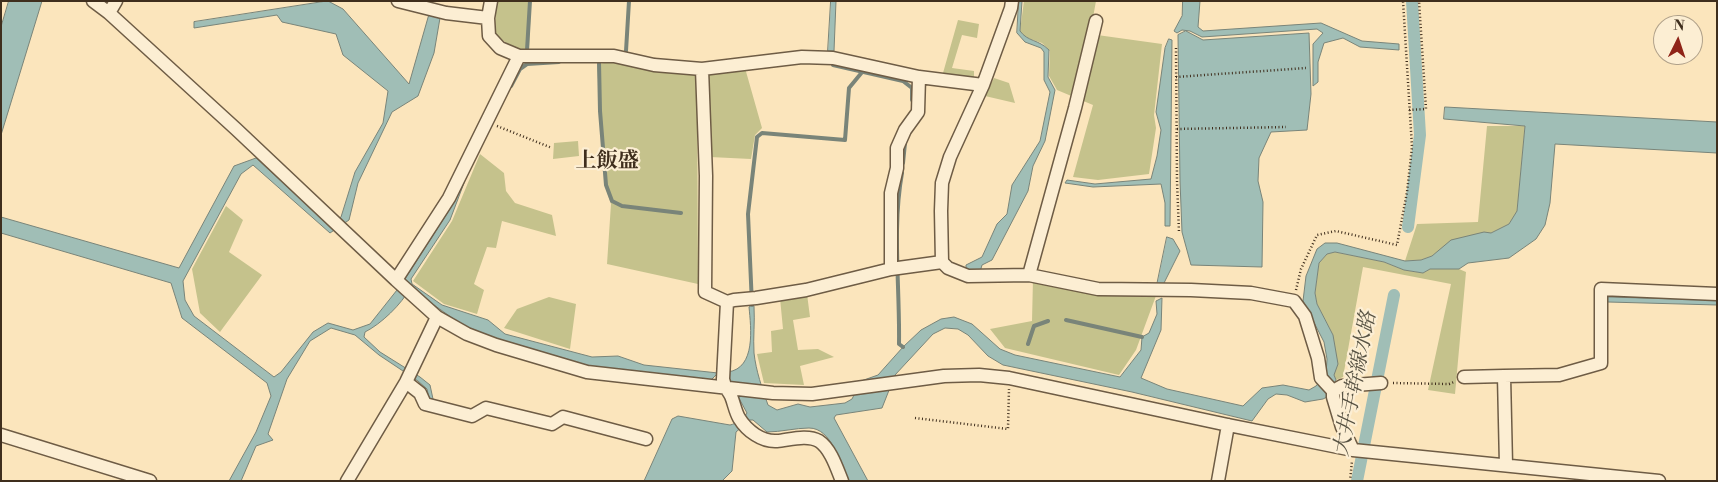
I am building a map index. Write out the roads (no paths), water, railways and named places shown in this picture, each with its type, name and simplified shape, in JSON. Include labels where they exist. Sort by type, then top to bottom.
[{"type":"street","points":[[93,1],[229,122],[437,317],[467,334],[496,345],[587,372],[723,380],[773,393],[812,394],[944,376],[979,375],[1009,378],[1353,450],[1659,481]]},
{"type":"street","points":[[109,14],[116,1]]},
{"type":"street","points":[[398,1],[446,13],[488,18]]},
{"type":"street","points":[[491,1],[488,18],[489,36],[500,48],[519,56],[614,56],[654,65],[702,70],[802,57],[833,58],[919,76],[983,84]]},
{"type":"street","points":[[1012,1],[983,84],[950,157],[942,183],[942,262],[948,268],[968,276],[1029,275],[1098,288],[1251,293],[1294,301],[1305,316],[1314,341],[1321,378],[1333,391],[1342,427],[1353,450]]},
{"type":"street","points":[[1029,275],[1075,108],[1096,21]]},
{"type":"street","points":[[403,286],[519,56]]},
{"type":"street","points":[[702,70],[706,176],[704,292],[727,302],[752,299],[806,290],[895,269],[942,262]]},
{"type":"street","points":[[895,269],[890,192],[897,168],[897,148],[905,130],[918,112],[919,76]]},
{"type":"street","points":[[1464,377],[1559,375],[1601,363],[1601,290],[1717,294]]},
{"type":"street","points":[[727,302],[723,380],[742,422],[760,438],[774,441],[806,438],[819,441],[828,452],[842,481]]},
{"type":"street","points":[[347,481],[409,376],[437,317]]},
{"type":"street","points":[[409,376],[425,404],[472,416],[486,408],[552,424],[563,417],[646,439]]},
{"type":"street","points":[[1504,376],[1506,465]]},
{"type":"street","points":[[1333,391],[1342,386],[1376,384]]},
{"type":"street","points":[[1218,481],[1228,425]]},
{"type":"street","points":[[1,435],[150,481]]},
{"type":"water","points":[[9,1],[42,1],[1,135],[1,27]]},
{"type":"water","points":[[328,1],[343,9],[409,84],[429,14],[440,18],[434,53],[418,96],[392,112],[358,183],[349,220],[330,233],[253,165],[241,174],[183,281],[185,300],[194,316],[274,377],[281,372],[313,332],[328,323],[353,330],[370,324],[397,290],[401,293],[403,282],[448,212],[467,175],[450,220],[411,279],[412,284],[442,305],[488,320],[505,334],[592,357],[618,356],[644,365],[718,373],[710,381],[600,369],[505,343],[465,327],[410,288],[391,313],[365,332],[364,337],[380,352],[430,385],[433,399],[430,402],[427,389],[418,381],[379,355],[355,335],[331,328],[310,341],[287,379],[268,434],[273,440],[256,446],[241,481],[229,481],[256,432],[271,396],[267,383],[182,318],[171,283],[1,233],[1,217],[179,268],[234,166],[256,158],[330,226],[341,217],[355,172],[383,123],[388,91],[343,55],[336,34],[282,22],[277,15],[194,28],[194,22]]},
{"type":"water","points":[[831,1],[836,1],[834,51],[828,51]]},
{"type":"water","points":[[1019,1],[1022,1],[1020,31],[1026,37],[1049,50],[1048,77],[1055,90],[1045,141],[1033,166],[1028,191],[992,260],[982,265],[980,272],[966,271],[966,265],[982,257],[997,224],[1007,214],[1012,185],[1040,141],[1050,92],[1044,80],[1044,52],[1041,48],[1025,42],[1017,33]]},
{"type":"water","points":[[1183,1],[1200,1],[1198,27],[1203,31],[1321,23],[1362,41],[1399,44],[1399,50],[1360,47],[1343,38],[1324,43],[1318,62],[1318,82],[1313,86],[1313,44],[1323,33],[1317,29],[1202,37],[1190,31],[1182,30],[1177,33],[1174,31],[1182,16]]},
{"type":"water","points":[[1186,31],[1203,40],[1309,33],[1311,94],[1307,130],[1271,132],[1259,158],[1258,181],[1263,202],[1262,267],[1191,265],[1182,232],[1180,181],[1178,35]]},
{"type":"water","points":[[1169,39],[1172,40],[1170,226],[1165,226],[1165,203],[1161,184],[1093,187],[1065,183],[1067,180],[1095,184],[1151,179],[1161,130],[1156,112],[1165,48]]},
{"type":"water","points":[[1445,107],[1717,122],[1717,153],[1555,144],[1550,203],[1545,225],[1536,239],[1509,258],[1468,263],[1459,269],[1430,269],[1423,273],[1404,270],[1384,262],[1335,252],[1327,254],[1319,263],[1315,293],[1317,304],[1333,335],[1338,364],[1334,375],[1336,380],[1327,397],[1323,399],[1305,402],[1287,395],[1276,394],[1268,399],[1252,421],[1132,392],[1003,365],[988,356],[968,335],[958,329],[945,328],[933,334],[895,375],[882,408],[836,415],[834,418],[868,481],[849,481],[829,440],[817,430],[804,428],[767,432],[753,420],[750,420],[736,432],[732,471],[722,481],[644,481],[672,419],[678,416],[730,425],[740,420],[747,413],[728,378],[728,372],[737,369],[747,355],[751,336],[749,307],[752,305],[754,306],[754,353],[761,386],[768,405],[777,410],[798,404],[810,407],[845,403],[852,399],[861,381],[878,375],[921,330],[941,319],[954,317],[972,324],[1000,349],[1015,355],[1120,377],[1141,350],[1142,337],[1149,333],[1157,314],[1156,301],[1162,298],[1161,330],[1141,378],[1167,389],[1243,406],[1262,388],[1283,385],[1309,390],[1316,386],[1326,374],[1327,359],[1324,342],[1303,301],[1306,276],[1317,249],[1325,243],[1337,243],[1405,261],[1421,260],[1432,256],[1451,240],[1484,232],[1491,233],[1509,224],[1517,211],[1525,126],[1444,119]]},
{"type":"water","points":[[1167,237],[1173,239],[1180,251],[1163,285],[1157,285]]},
{"type":"water","points":[[1608,297],[1717,300],[1717,305],[1608,302]]},
{"type":"waterway","points":[[527,50],[530,1]]},
{"type":"waterway","points":[[626,51],[629,1]]},
{"type":"waterway","points":[[1408,227],[1420,135],[1412,1]]},
{"type":"waterway","points":[[511,86],[520,69],[527,64],[559,62]]},
{"type":"waterway","points":[[599,62],[600,111],[606,185],[612,201],[622,206],[681,213]]},
{"type":"waterway","points":[[833,65],[903,81],[912,88],[912,100]]},
{"type":"waterway","points":[[752,305],[748,214],[757,137],[762,133],[845,140],[849,88],[863,71]]},
{"type":"waterway","points":[[903,163],[905,143]]},
{"type":"waterway","points":[[902,173],[897,215],[897,237],[899,344],[903,347]]},
{"type":"waterway","name":"大井手幹線水路","points":[[1357,481],[1394,295]]},
{"type":"waterway","points":[[1066,320],[1142,337]]},
{"type":"waterway","points":[[1028,344],[1034,326],[1048,321]]},
{"type":"district","name":"上飯盛","points":[[607,162]]}]
